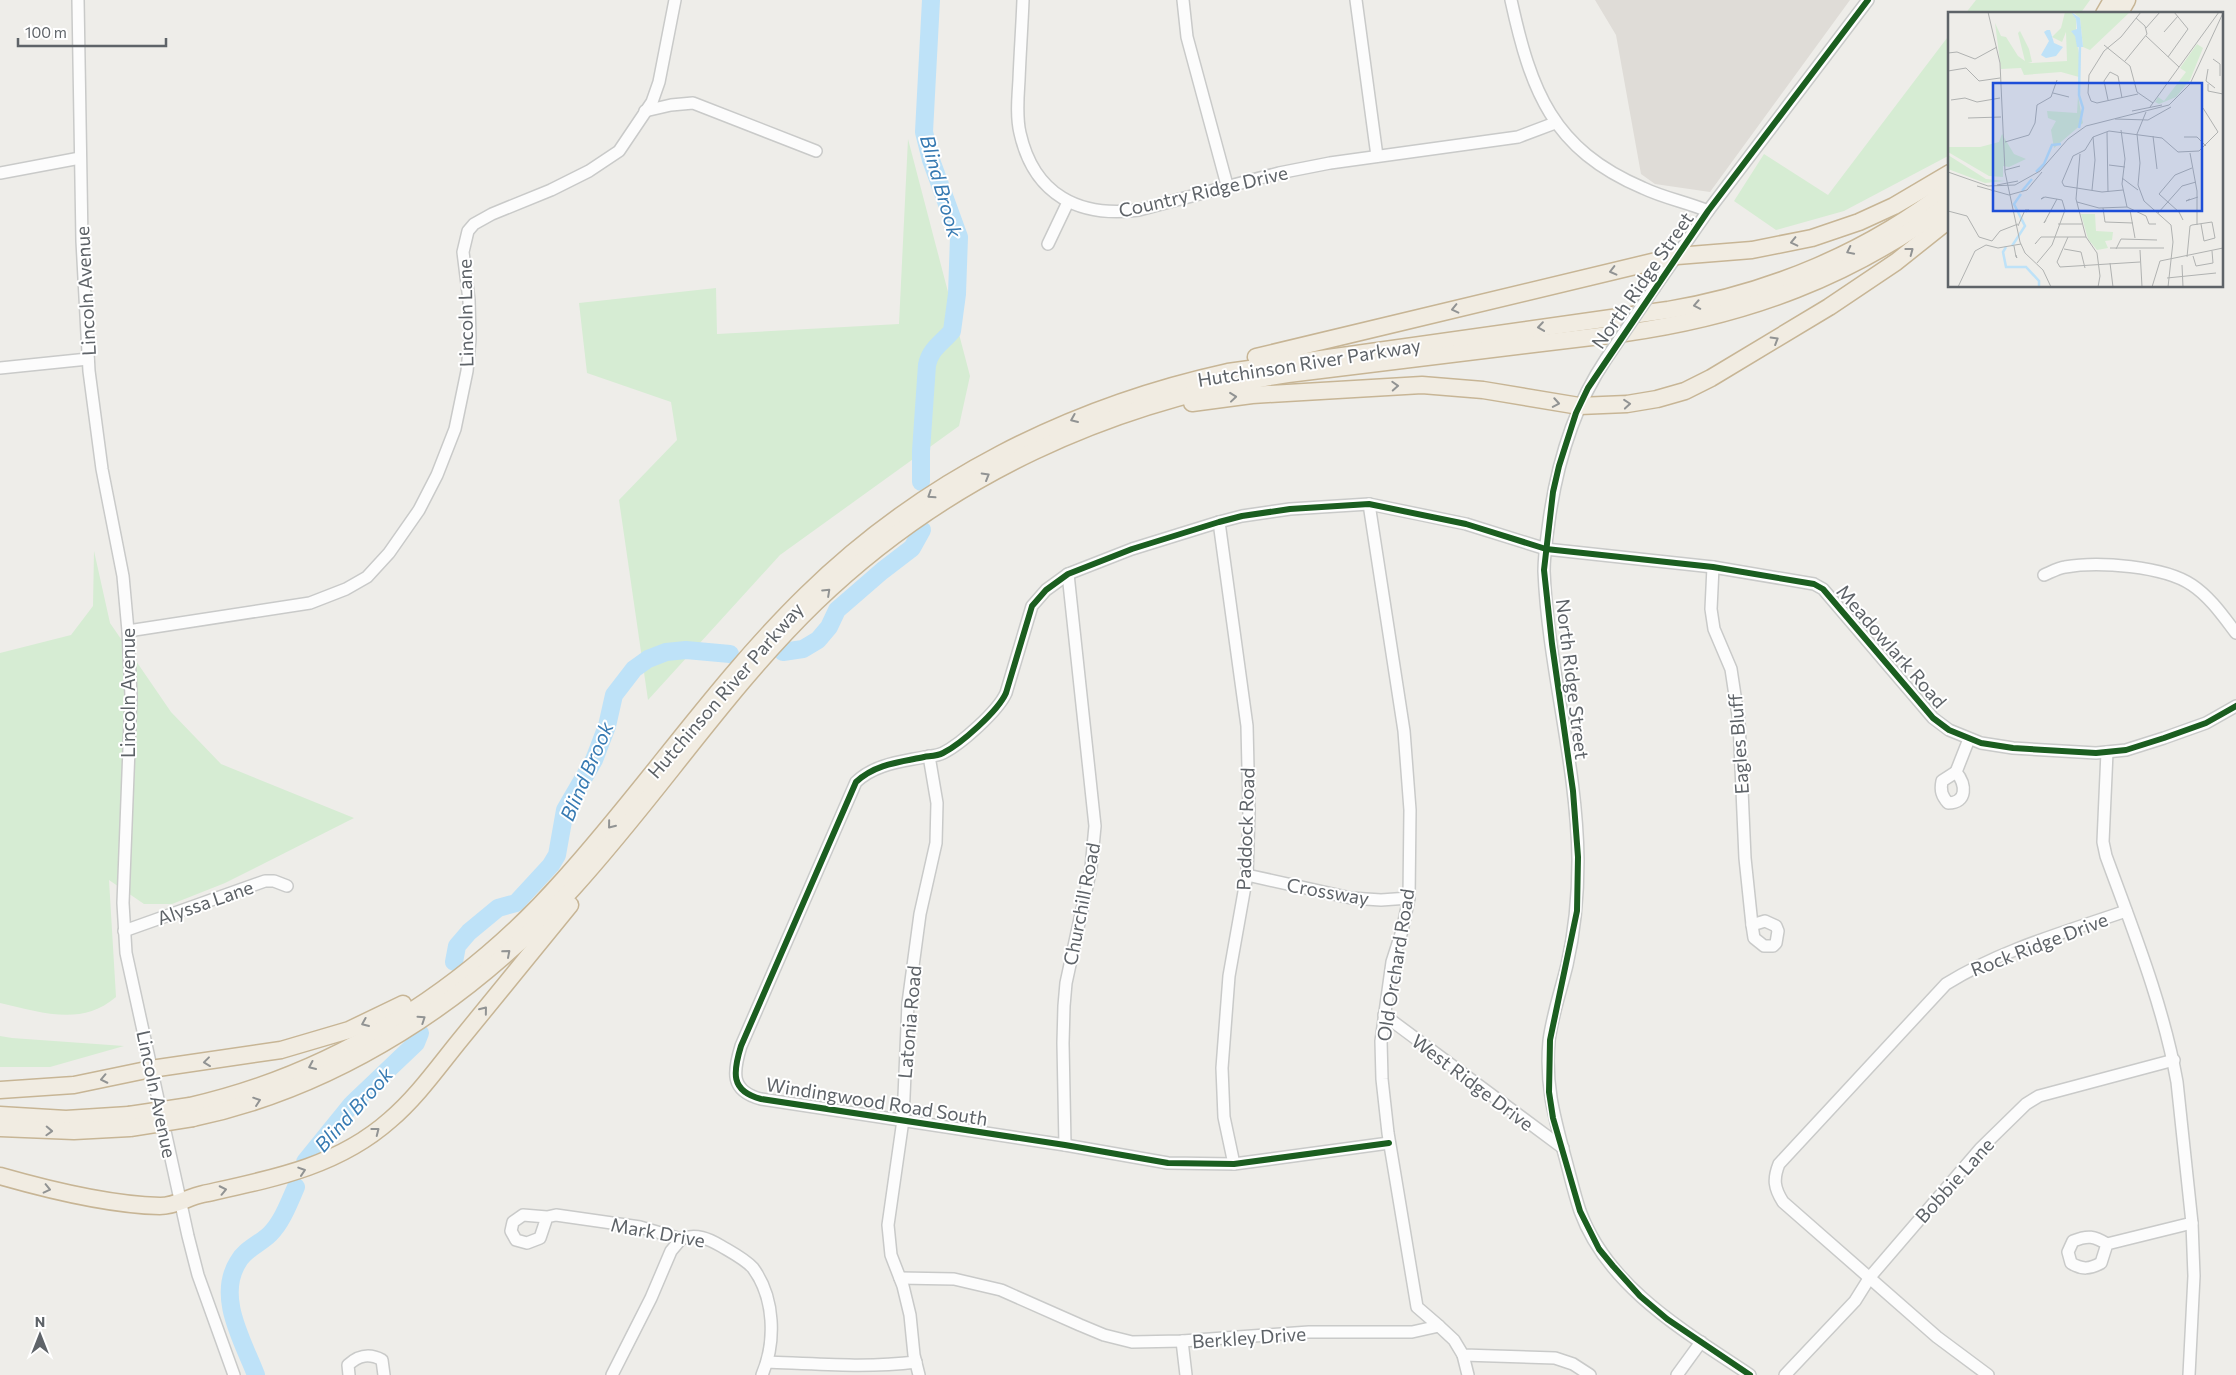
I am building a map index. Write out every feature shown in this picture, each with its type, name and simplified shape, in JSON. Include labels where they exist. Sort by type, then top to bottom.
[{"type":"highway","points":[[2105,12],[2112,0]]},
{"type":"highway","points":[[2120,12],[2126,0]]},
{"type":"highway","points":[[1108,406],[1193,372],[1677,256],[1765,248],[1823,234],[1888,209],[1948,174]]},
{"type":"highway","name":"Hutchinson River Parkway","points":[[191,1112],[307,1068],[355,1044],[416,1008],[466,971],[513,931],[552,893],[757,647],[793,608],[838,565],[902,515],[962,475],[1033,438],[1108,406],[1176,384],[1246,369],[1668,310],[1720,300],[1787,278],[1853,250],[1899,224],[1948,189]]},
{"type":"highway","name":"Hutchinson River Parkway","points":[[0,1128],[64,1131],[241,1106],[284,1091],[333,1070],[381,1044],[427,1015],[511,950],[550,913],[586,874],[768,653],[810,608],[898,533],[987,475],[1050,443],[1133,410],[1184,395],[1236,383],[1288,374],[1625,333],[1677,325],[1730,313],[1781,296],[1846,268],[1893,242],[1948,204]]},
{"type":"highway","points":[[1050,443],[1178,406],[1219,399],[1270,394],[1398,386],[1434,386],[1489,391],[1579,406],[1648,401],[1676,394],[1702,383],[1858,288],[1896,262],[1948,221]]},
{"type":"highway","points":[[0,1176],[60,1192],[159,1206],[302,1171],[335,1157],[370,1136],[407,1104],[619,846],[658,787]]},
{"type":"highway","points":[[0,1090],[74,1085],[151,1069],[258,1055],[304,1045],[371,1021],[405,1003],[438,983],[513,931]]},
{"type":"highway","name":"Hutchinson River Parkway","points":[[0,1115],[130,1122]]},
{"type":"street","name":"Lincoln Avenue","points":[[78,0],[82,241],[88,359],[102,469],[123,576],[128,631],[131,696],[124,856],[124,931],[131,976],[151,1069],[198,1275],[234,1375]]},
{"type":"street","name":"Lincoln Lane","points":[[128,631],[303,604],[346,589],[367,578],[389,553],[419,510],[437,475],[455,429],[468,371],[470,339],[469,300],[463,252],[468,231],[474,224],[492,214],[551,190],[605,161],[619,151],[652,102],[659,82],[675,0]]},
{"type":"street","name":"Country Ridge Drive","points":[[1023,0],[1018,110],[1020,132],[1026,154],[1036,173],[1050,189],[1068,202],[1093,210],[1115,213],[1139,210],[1227,185],[1321,164],[1518,137],[1555,122]]},
{"type":"street","points":[[1183,0],[1187,36],[1227,185]]},
{"type":"street","points":[[1356,0],[1377,156]]},
{"type":"street","points":[[1511,0],[1521,45],[1541,100],[1555,122],[1572,143],[1594,161],[1643,189],[1708,211]]},
{"type":"street","name":"North Ridge Street","points":[[1750,1375],[1667,1319],[1647,1302],[1599,1249],[1580,1211],[1554,1118],[1549,1092],[1548,1064],[1550,1040],[1577,911],[1578,857],[1573,791],[1544,570],[1553,492],[1559,466],[1579,406],[1588,388],[1708,211],[1868,0]]},
{"type":"street","points":[[645,111],[671,105],[693,103],[816,151]]},
{"type":"street","points":[[0,173],[80,158]]},
{"type":"street","points":[[1048,244],[1068,202]]},
{"type":"street","points":[[0,368],[88,359]]},
{"type":"street","name":"Meadowlark Road","points":[[929,756],[942,753],[985,720],[1001,704],[1032,606],[1046,590],[1068,574],[1132,549],[1242,516],[1290,509],[1369,504],[1466,524],[1546,549],[1713,567],[1799,580],[1822,589],[1933,718],[1948,730],[1981,743],[2013,748],[2107,752],[2126,750],[2206,723],[2236,706]]},
{"type":"street","name":"Old Orchard Road","points":[[1369,504],[1404,731],[1410,810],[1409,898],[1402,931],[1392,962],[1381,1041],[1382,1079],[1389,1143],[1418,1306],[1439,1326]]},
{"type":"street","name":"Paddock Road","points":[[1219,522],[1247,726],[1249,811],[1247,875],[1229,976],[1222,1068],[1224,1117],[1234,1164]]},
{"type":"street","points":[[2044,575],[2064,567],[2093,564],[2146,568],[2164,573],[2193,585],[2219,610],[2236,633]]},
{"type":"street","name":"Eagles Bluff","points":[[1713,567],[1711,609],[1714,629],[1731,669],[1739,722],[1745,858],[1752,925]]},
{"type":"street","name":"Churchill Road","points":[[1065,1145],[1063,1043],[1066,983],[1091,868],[1095,826],[1068,574]]},
{"type":"street","points":[[1956,772],[1968,739]]},
{"type":"street","points":[[2107,752],[2103,842],[2126,911]]},
{"type":"street","name":"Latonia Road","points":[[920,1375],[916,1362],[910,1315],[900,1278],[891,1255],[888,1225],[903,1120],[908,1003],[920,914],[936,843],[937,804],[929,756]]},
{"type":"street","name":"Windingwood Road South","points":[[929,756],[883,766],[864,774],[856,782],[741,1046],[735,1071],[738,1085],[747,1095],[1168,1163],[1234,1164],[1389,1143]]},
{"type":"street","name":"Crossway","points":[[1247,875],[1351,898],[1381,900],[1409,898]]},
{"type":"street","name":"Alyssa Lane","points":[[124,931],[265,881],[274,881],[287,886]]},
{"type":"street","name":"Rock Ridge Drive","points":[[1988,1375],[1936,1337],[1783,1202],[1774,1185],[1779,1164],[1946,984],[1970,970],[2029,944],[2126,911],[2142,953],[2174,1060],[2192,1222],[2194,1276],[2189,1375]]},
{"type":"street","name":"West Ridge Drive","points":[[1384,1016],[1563,1148]]},
{"type":"street","name":"Bobbie Lane","points":[[1785,1375],[1856,1301],[1870,1277],[1980,1149],[2026,1104],[2039,1096],[2069,1087],[2174,1060]]},
{"type":"street","name":"Mark Drive","points":[[547,1217],[556,1216],[640,1227],[682,1238],[688,1236],[710,1240],[752,1267],[768,1301],[771,1320],[771,1344],[768,1362],[762,1375]]},
{"type":"street","points":[[2107,1244],[2192,1222]]},
{"type":"street","points":[[612,1375],[651,1298],[671,1251],[682,1238]]},
{"type":"street","name":"Berkley Drive","points":[[900,1278],[954,1279],[1001,1290],[1104,1335],[1132,1342],[1182,1342],[1309,1332],[1412,1332],[1439,1326]]},
{"type":"street","points":[[1439,1326],[1454,1340],[1463,1355],[1468,1375]]},
{"type":"street","points":[[1182,1342],[1186,1375]]},
{"type":"street","points":[[1677,1375],[1701,1342]]},
{"type":"street","points":[[349,1375],[348,1364],[357,1357],[373,1355],[382,1360],[384,1375]]},
{"type":"street","points":[[1463,1355],[1555,1358],[1573,1364],[1590,1375]]},
{"type":"street","points":[[768,1362],[837,1365],[892,1365],[916,1362]]},
{"type":"shaded area","points":[[1595,0],[1850,0],[1710,192],[1655,184],[1641,174],[1616,35]]},
{"type":"green space","points":[[1976,0],[2090,0],[2081,12],[1967,12]]},
{"type":"green space","points":[[1948,37],[1948,156],[1844,211],[1776,230],[1734,201],[1764,154],[1828,195]]},
{"type":"green space","points":[[908,139],[970,376],[959,426],[780,555],[648,700],[619,500],[677,440],[671,402],[587,373],[579,303],[716,288],[717,334],[899,324]]},
{"type":"green space","points":[[94,551],[110,623],[171,712],[221,764],[354,818],[225,883],[172,904],[144,904],[109,880],[116,997],[103,1006],[89,1012],[60,1015],[0,1003],[0,653],[71,635],[93,606]]},
{"type":"green space","points":[[0,1036],[124,1046],[50,1067],[0,1067]]},
{"type":"waterway","name":"Blind Brook","points":[[921,482],[921,451],[927,365],[934,350],[952,331],[957,294],[959,237],[931,160],[924,132],[931,0]]},
{"type":"waterway","name":"Blind Brook","points":[[783,652],[803,649],[818,640],[829,627],[837,610],[912,548],[922,530]]},
{"type":"waterway","name":"Blind Brook","points":[[454,962],[457,946],[469,932],[498,908],[516,903],[551,865],[557,855],[565,810],[594,760],[607,726],[614,695],[634,669],[648,659],[666,652],[686,650],[730,654]]},
{"type":"waterway","name":"Blind Brook","points":[[305,1162],[352,1104],[416,1043],[420,1033]]},
{"type":"waterway","name":"Blind Brook","points":[[256,1375],[234,1319],[230,1290],[232,1276],[241,1257],[266,1238],[278,1224],[296,1187]]},
{"type":"cycle path","points":[[1750,1375],[1667,1319],[1640,1296],[1599,1249],[1580,1211],[1553,1118],[1549,1092],[1550,1040],[1577,911],[1578,857],[1573,791],[1552,644],[1544,570],[1553,492],[1559,466],[1576,413],[1588,388],[1708,211],[1868,0]]},
{"type":"cycle path","points":[[1389,1143],[1234,1164],[1168,1163],[1065,1145],[761,1099],[744,1091],[739,1086],[736,1079],[736,1064],[741,1046],[856,782],[880,767],[943,753],[951,749],[987,718],[1006,693],[1032,606],[1046,590],[1068,574],[1132,549],[1242,516],[1290,509],[1369,504],[1466,524],[1546,549],[1713,567],[1814,584],[1823,589],[1933,718],[1949,730],[1981,743],[2013,748],[2096,753],[2126,750],[2206,723],[2236,706]]}]
